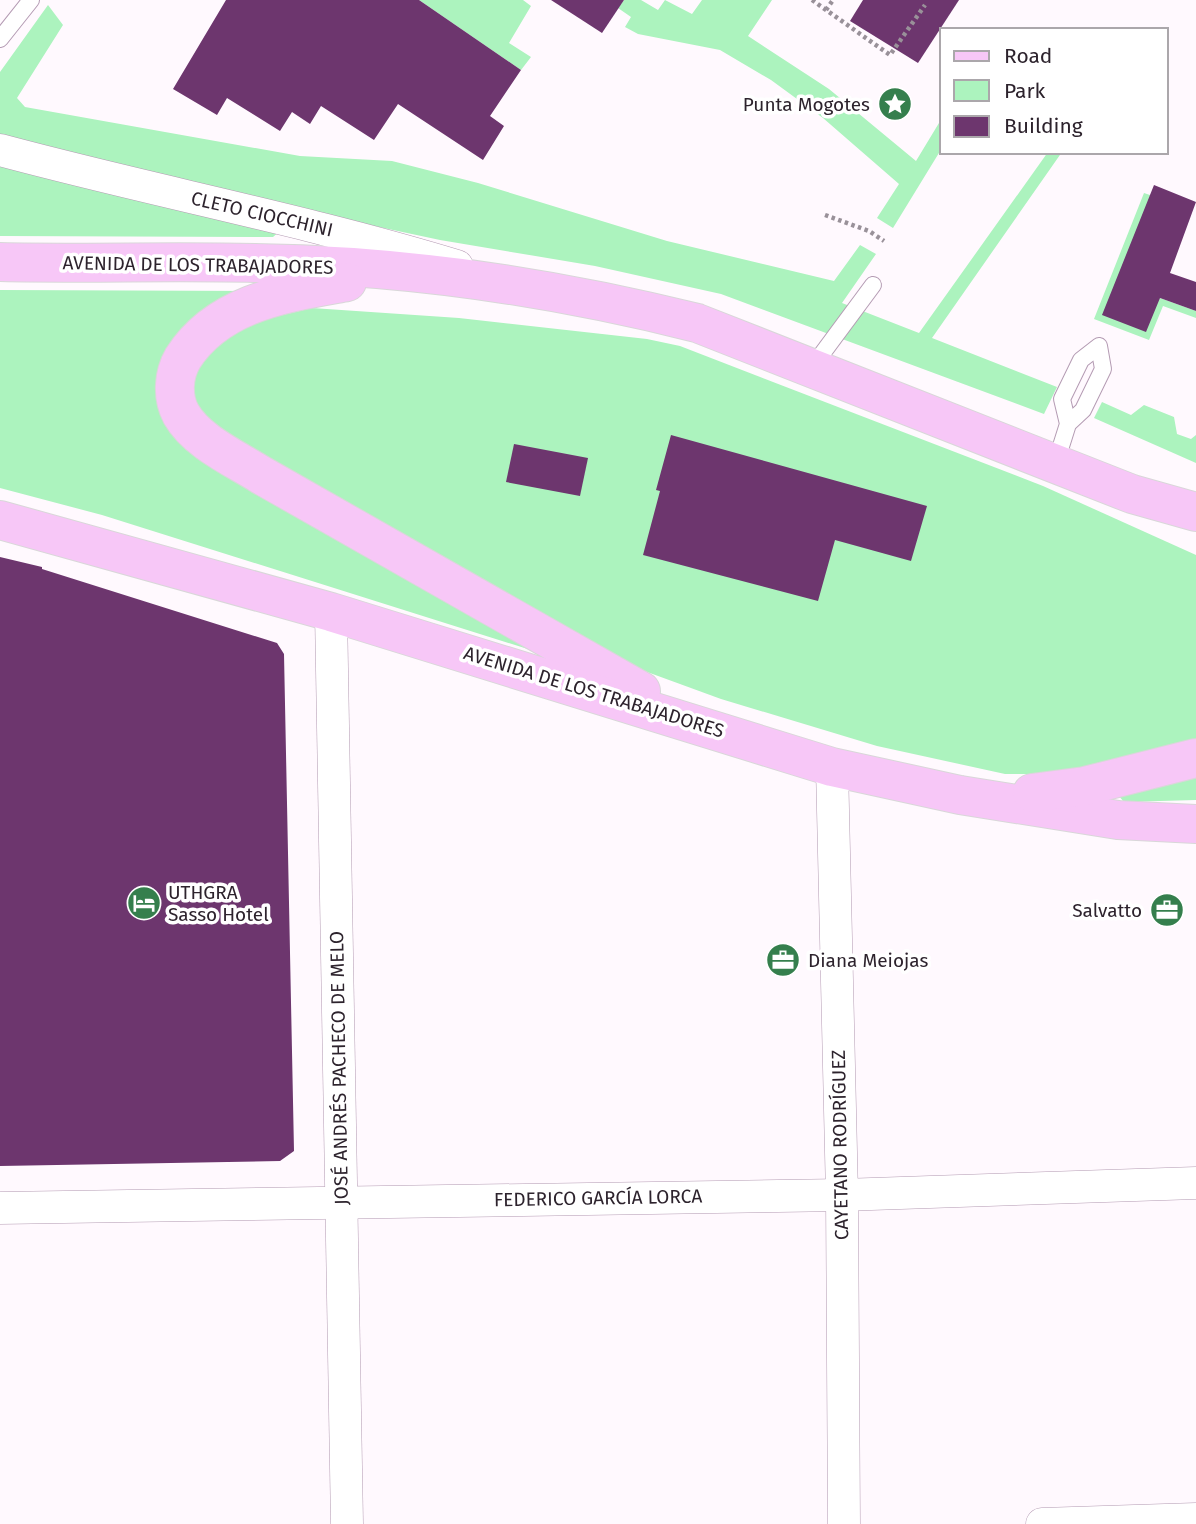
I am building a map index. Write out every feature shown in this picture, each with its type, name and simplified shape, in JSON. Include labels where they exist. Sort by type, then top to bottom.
[{"type":"main road","name":"AVENIDA DE LOS TRABAJADORES","points":[[0,262],[257,263],[404,272],[522,286],[697,323],[813,366],[1132,494],[1196,512]]},
{"type":"main road","points":[[404,272],[303,290],[262,301],[223,318],[190,348],[180,364],[175,379],[175,397],[181,415],[209,443],[261,475],[568,647],[689,720]]},
{"type":"main road","points":[[1132,494],[1196,537]]},
{"type":"main road","name":"AVENIDA DE LOS TRABAJADORES","points":[[0,520],[331,612],[689,720],[832,767],[960,795],[1118,820],[1196,824]]},
{"type":"main road","points":[[960,795],[1050,792],[1196,758]]},
{"type":"street","name":"CLETO CIOCCHINI","points":[[0,150],[124,183],[365,238],[522,286]]},
{"type":"street","name":"JOSÉ ANDRÉS PACHECO DE MELO","points":[[331,612],[347,1524]]},
{"type":"street","name":"CAYETANO RODRÍGUEZ","points":[[832,767],[842,1195],[844,1524]]},
{"type":"street","name":"FEDERICO GARCÍA LORCA","points":[[0,1208],[842,1195],[1196,1183]]},
{"type":"street","points":[[1042,1524],[1196,1519]]},
{"type":"lane","points":[[0,39],[31,0]]},
{"type":"lane","points":[[813,366],[873,285]]},
{"type":"lane","points":[[1055,462],[1068,424]]},
{"type":"path","points":[[812,0],[890,55],[925,5]]},
{"type":"path","points":[[826,10],[833,0]]},
{"type":"path","points":[[825,215],[869,231],[884,241]]},
{"type":"green space","points":[[419,0],[523,0],[531,6],[509,43],[531,57],[521,70]]},
{"type":"green space","points":[[624,0],[641,0],[658,10],[665,0],[692,14],[702,0],[772,0],[748,36],[829,89],[916,161],[940,121],[940,151],[893,228],[877,218],[899,184],[823,118],[771,80],[720,50],[638,34],[625,27],[631,17],[618,8]]},
{"type":"green space","points":[[48,5],[63,25],[17,98],[25,107],[300,156],[392,161],[478,183],[667,241],[834,281],[860,245],[876,254],[842,303],[919,333],[1047,154],[1061,154],[932,338],[1057,387],[1044,414],[721,294],[595,266],[440,240],[257,201],[0,139],[0,72]]},
{"type":"green space","points":[[0,161],[280,231],[273,237],[0,236]]},
{"type":"green space","points":[[1144,193],[1150,195],[1160,298],[1196,311],[1196,318],[1163,306],[1149,340],[1094,319]]},
{"type":"green space","points":[[0,290],[255,291],[162,387],[534,651],[102,515],[0,488]]},
{"type":"green space","points":[[312,308],[459,318],[647,339],[680,346],[1043,486],[1196,555],[1196,743],[1076,774],[1005,774],[877,746],[721,699],[628,665],[227,437],[195,411],[193,363],[223,329]]},
{"type":"green space","points":[[1102,402],[1131,415],[1144,405],[1174,417],[1177,434],[1191,439],[1196,435],[1196,463],[1094,418]]},
{"type":"green space","points":[[1196,772],[1196,800],[1124,802],[1118,795]]},
{"type":"building","points":[[226,0],[419,0],[521,70],[490,116],[504,126],[483,160],[398,104],[374,140],[321,106],[310,124],[292,112],[280,131],[227,98],[217,115],[173,89]]},
{"type":"building","points":[[551,0],[624,0],[602,33]]},
{"type":"building","points":[[863,0],[959,0],[918,63],[850,21]]},
{"type":"building","points":[[1154,185],[1196,202],[1170,273],[1196,282],[1196,311],[1160,298],[1146,332],[1102,315]]},
{"type":"building","points":[[671,435],[927,506],[911,561],[835,540],[818,601],[643,555],[660,491],[656,490]]},
{"type":"building","points":[[514,444],[588,458],[580,496],[506,482]]},
{"type":"building","name":"UTHGRA Sasso Hotel","points":[[0,557],[42,567],[277,643],[284,654],[294,1151],[280,1161],[0,1166]]},
{"type":"place","name":"Punta Mogotes","points":[[895,104]]},
{"type":"place","name":"UTHGRA Sasso Hotel","points":[[144,903]]},
{"type":"place","name":"Salvatto","points":[[1167,910]]},
{"type":"place","name":"Diana Meiojas","points":[[783,960]]}]
